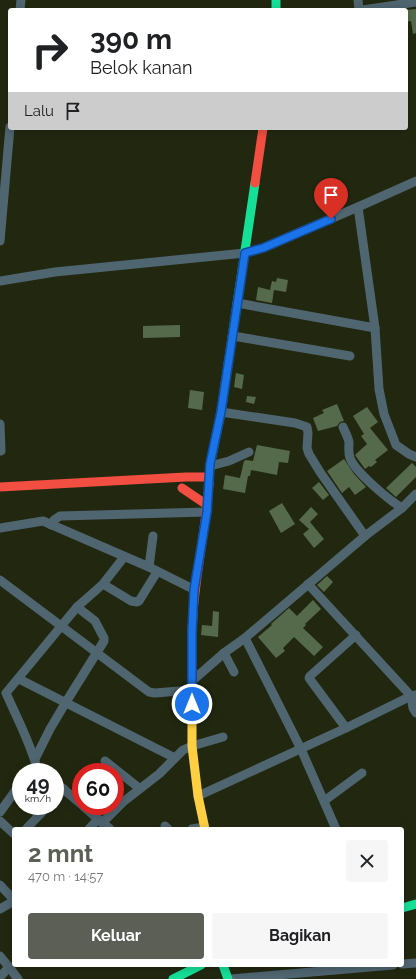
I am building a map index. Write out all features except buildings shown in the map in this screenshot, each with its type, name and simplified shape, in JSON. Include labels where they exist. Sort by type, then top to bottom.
[{"type":"main road","points":[[204,827],[198,796],[192,746],[192,632],[194,590],[207,508],[202,487],[208,477],[221,412],[263,130]]},
{"type":"main road","points":[[186,477],[210,466]]},
{"type":"main road","points":[[0,486],[208,477]]},
{"type":"main road","points":[[202,487],[178,489],[207,508]]},
{"type":"main road","points":[[404,907],[416,904]]},
{"type":"main road","points":[[173,979],[197,967]]},
{"type":"main road","points":[[224,967],[228,979]]},
{"type":"street","points":[[376,8],[416,2]]},
{"type":"street","points":[[0,241],[10,130]]},
{"type":"street","points":[[0,281],[55,272],[245,253],[263,248],[358,208],[416,181]]},
{"type":"street","points":[[358,208],[375,328],[379,389],[384,414],[396,445],[416,457]]},
{"type":"street","points":[[237,303],[375,328]]},
{"type":"street","points":[[233,336],[350,356]]},
{"type":"street","points":[[221,412],[306,426],[308,429],[308,454],[365,536]]},
{"type":"street","points":[[0,424],[1,451]]},
{"type":"street","points":[[343,427],[349,441],[349,450],[353,462],[360,471],[389,499],[402,508]]},
{"type":"street","points":[[210,466],[229,461],[249,452]]},
{"type":"street","points":[[0,580],[150,692],[155,693],[192,685],[224,653],[245,638],[365,536],[402,508],[416,494]]},
{"type":"street","points":[[51,525],[54,520],[60,516],[207,508]]},
{"type":"street","points":[[0,528],[43,521],[194,590]]},
{"type":"street","points":[[103,584],[131,600],[137,602],[139,601],[153,570],[153,536]]},
{"type":"street","points":[[35,763],[28,740],[6,693],[77,608],[103,584],[124,557]]},
{"type":"street","points":[[308,584],[413,696],[413,708],[416,713]]},
{"type":"street","points":[[39,763],[50,729],[104,641],[104,638],[95,621],[77,608]]},
{"type":"street","points":[[346,728],[310,679],[310,676],[356,635]]},
{"type":"street","points":[[245,638],[301,749],[335,827]]},
{"type":"street","points":[[224,653],[234,672]]},
{"type":"street","points":[[19,679],[175,758]]},
{"type":"street","points":[[198,796],[413,696]]},
{"type":"street","points":[[92,827],[139,788],[159,774],[184,750],[192,746],[223,737]]},
{"type":"street","points":[[105,761],[139,788]]},
{"type":"street","points":[[324,801],[362,773]]},
{"type":"street","points":[[64,789],[72,796]]},
{"type":"street","points":[[0,812],[12,795]]},
{"type":"street","points":[[28,827],[39,815]]},
{"type":"street","points":[[93,815],[108,827]]},
{"type":"street","points":[[0,821],[12,832]]},
{"type":"street","points":[[0,885],[12,898]]},
{"type":"street","points":[[0,909],[12,901]]},
{"type":"street","points":[[0,956],[18,979]]},
{"type":"street","points":[[404,964],[416,963]]},
{"type":"street","points":[[231,979],[329,975],[380,967]]},
{"type":"street","points":[[0,977],[9,968]]},
{"type":"traffic: fast","points":[[276,0],[276,8]]},
{"type":"traffic: fast","points":[[209,484],[210,465],[221,412],[255,183]]},
{"type":"traffic: fast","points":[[404,907],[416,904]]},
{"type":"traffic: fast","points":[[173,979],[197,967]]},
{"type":"traffic: fast","points":[[224,967],[228,979]]},
{"type":"traffic: slow","points":[[193,614],[192,746],[198,796],[205,827]]},
{"type":"traffic: jam","points":[[255,183],[263,130]]},
{"type":"traffic: jam","points":[[0,487],[208,477]]},
{"type":"traffic: jam","points":[[193,614],[209,484]]},
{"type":"traffic: jam","points":[[182,488],[207,505]]},
{"type":"route","points":[[192,704],[192,632],[194,590],[207,512],[208,477],[221,412],[245,253],[263,248],[331,219]]}]
